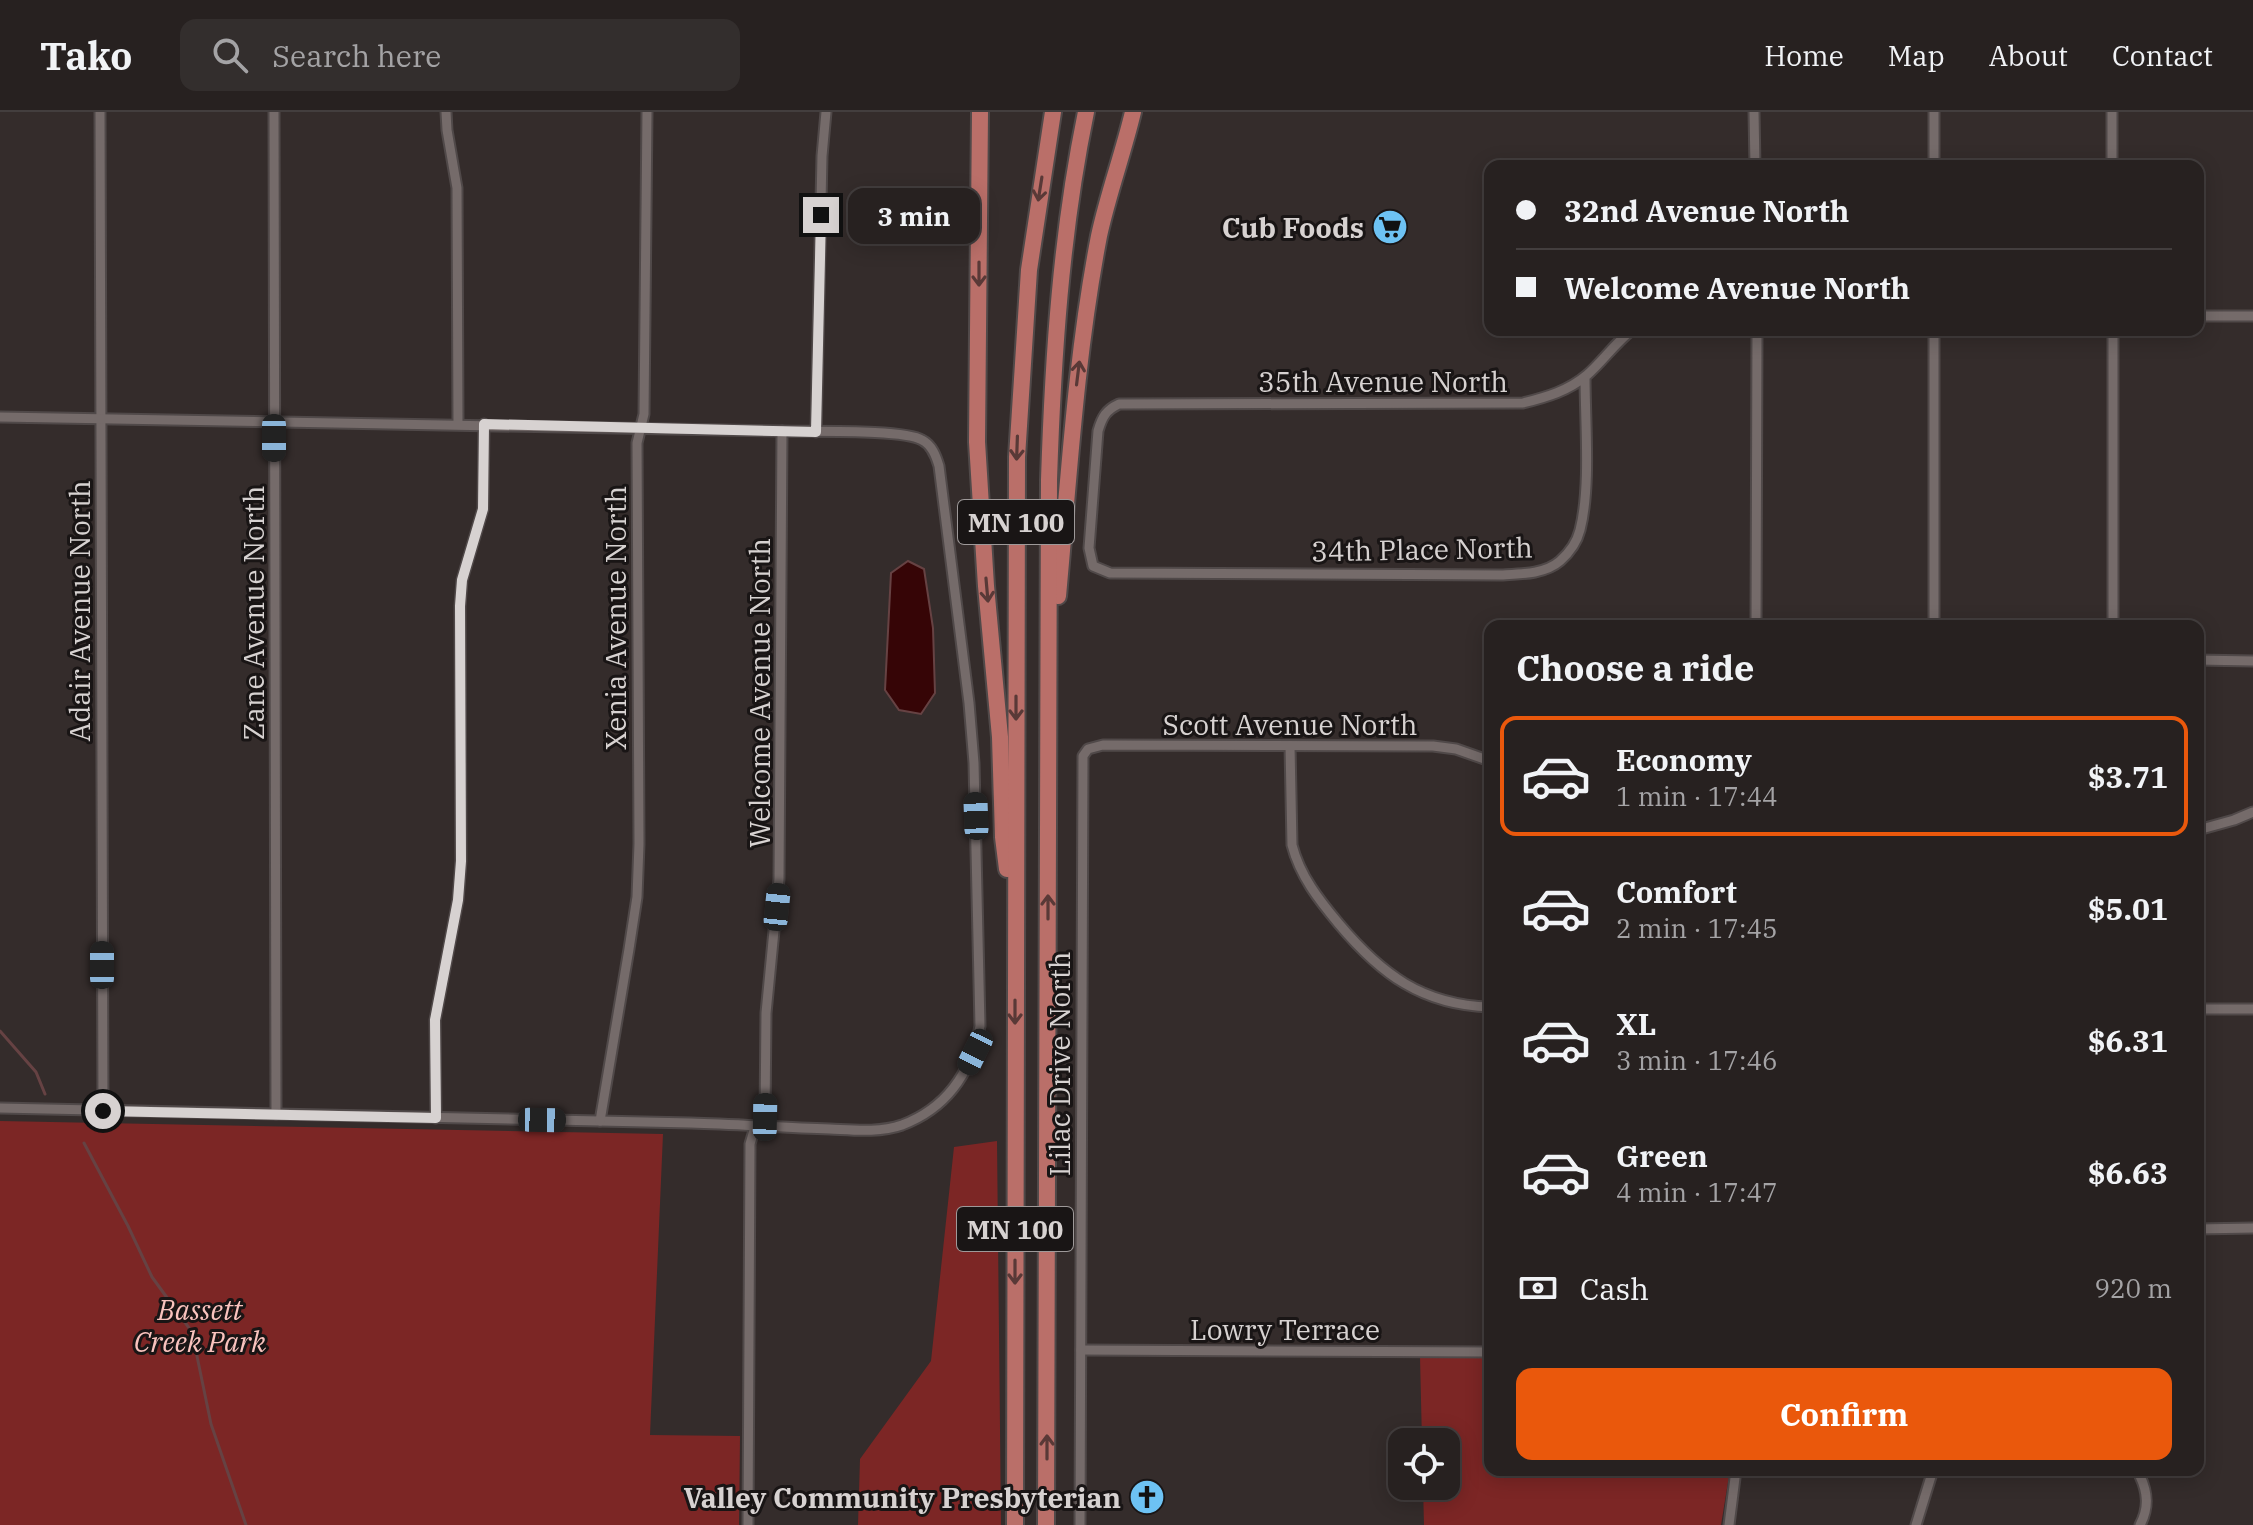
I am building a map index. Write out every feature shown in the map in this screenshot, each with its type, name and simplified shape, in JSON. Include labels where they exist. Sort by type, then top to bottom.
[{"type":"highway","points":[[980,112],[977,442],[1000,737],[1003,837],[1015,934]]},
{"type":"highway","name":"MN 100","points":[[1015,1525],[1016,473],[1020,382],[1034,222],[1053,112]]},
{"type":"highway","name":"MN 100","points":[[1046,1525],[1049,480],[1053,352],[1067,223],[1086,112]]},
{"type":"highway","points":[[1048,701],[1077,378],[1088,299],[1106,206],[1133,112]]},
{"type":"street","name":"Adair Avenue North","points":[[100,112],[103,1111]]},
{"type":"street","name":"Zane Avenue North","points":[[274,112],[276,1114]]},
{"type":"street","points":[[446,112],[457,188],[458,424]]},
{"type":"street","name":"Xenia Avenue North","points":[[600,1121],[637,897],[637,443],[644,414],[647,112]]},
{"type":"street","points":[[816,432],[822,156],[826,112]]},
{"type":"street","points":[[1754,112],[1755,160]]},
{"type":"street","points":[[1934,112],[1934,160]]},
{"type":"street","points":[[2112,112],[2112,160]]},
{"type":"street","points":[[2204,316],[2253,316]]},
{"type":"street","name":"35th Avenue North","points":[[1093,566],[1089,548],[1098,431],[1109,409],[1130,402],[1523,403],[1547,397],[1585,377],[1624,336]]},
{"type":"street","points":[[1756,620],[1757,336]]},
{"type":"street","points":[[1934,336],[1934,620]]},
{"type":"street","points":[[2113,336],[2113,620]]},
{"type":"street","name":"34th Place North","points":[[1093,566],[1110,573],[1501,575],[1544,570],[1572,548],[1580,532],[1585,495],[1585,377]]},
{"type":"street","points":[[0,417],[782,431],[889,434],[922,439],[931,447],[939,466],[969,703],[974,763],[980,1026],[975,1052],[964,1075],[946,1098],[926,1114],[899,1126],[875,1130],[0,1108]]},
{"type":"street","points":[[436,1118],[435,1020],[458,900],[461,861],[460,606],[462,580],[483,509],[484,424]]},
{"type":"street","name":"Welcome Avenue North","points":[[748,1525],[750,1144],[755,1127],[765,1117],[766,1013],[779,879],[782,431]]},
{"type":"street","points":[[2204,660],[2253,661]]},
{"type":"street","name":"Scott Avenue North","points":[[1088,749],[1103,745],[1433,746],[1456,749],[1484,759]]},
{"type":"street","points":[[1290,746],[1292,845],[1296,861],[1323,905],[1357,946],[1402,983],[1428,996],[1457,1004],[1484,1006]]},
{"type":"street","name":"Lilac Drive North","points":[[1080,1525],[1082,763],[1088,749]]},
{"type":"street","points":[[2204,828],[2253,812]]},
{"type":"street","points":[[2204,1009],[2253,1009]]},
{"type":"street","points":[[2204,1229],[2253,1228]]},
{"type":"street","name":"Lowry Terrace","points":[[1081,1350],[1484,1352]]},
{"type":"street","points":[[1729,1525],[1735,1476]]},
{"type":"street","points":[[1916,1525],[1931,1476]]},
{"type":"street","points":[[2140,1476],[2146,1488],[2147,1503],[2140,1525]]},
{"type":"green space","name":"Bassett Creek Park","points":[[0,1121],[663,1134],[650,1435],[740,1436],[739,1525],[0,1525]]},
{"type":"green space","points":[[997,1141],[1001,1525],[858,1525],[860,1459],[931,1361],[954,1147]]},
{"type":"green space","points":[[1420,1357],[1484,1358],[1484,1476],[1729,1476],[1721,1525],[1424,1525],[1423,1500],[1460,1500],[1460,1428],[1422,1428]]},
{"type":"shaded area","points":[[908,561],[924,569],[933,628],[935,693],[921,714],[899,710],[885,690],[891,573]]},
{"type":"waterway","points":[[0,1031],[36,1072],[45,1094]]},
{"type":"waterway","points":[[84,1143],[152,1277],[192,1332],[211,1424],[246,1525]]},
{"type":"place","name":"Cub Foods","points":[[1390,227]]},
{"type":"place","name":"Valley Community Presbyterian","points":[[1147,1497]]},
{"type":"route","points":[[103,1111],[436,1118],[435,1020],[458,900],[461,861],[460,606],[462,580],[483,509],[484,424],[816,432],[821,215]]}]
